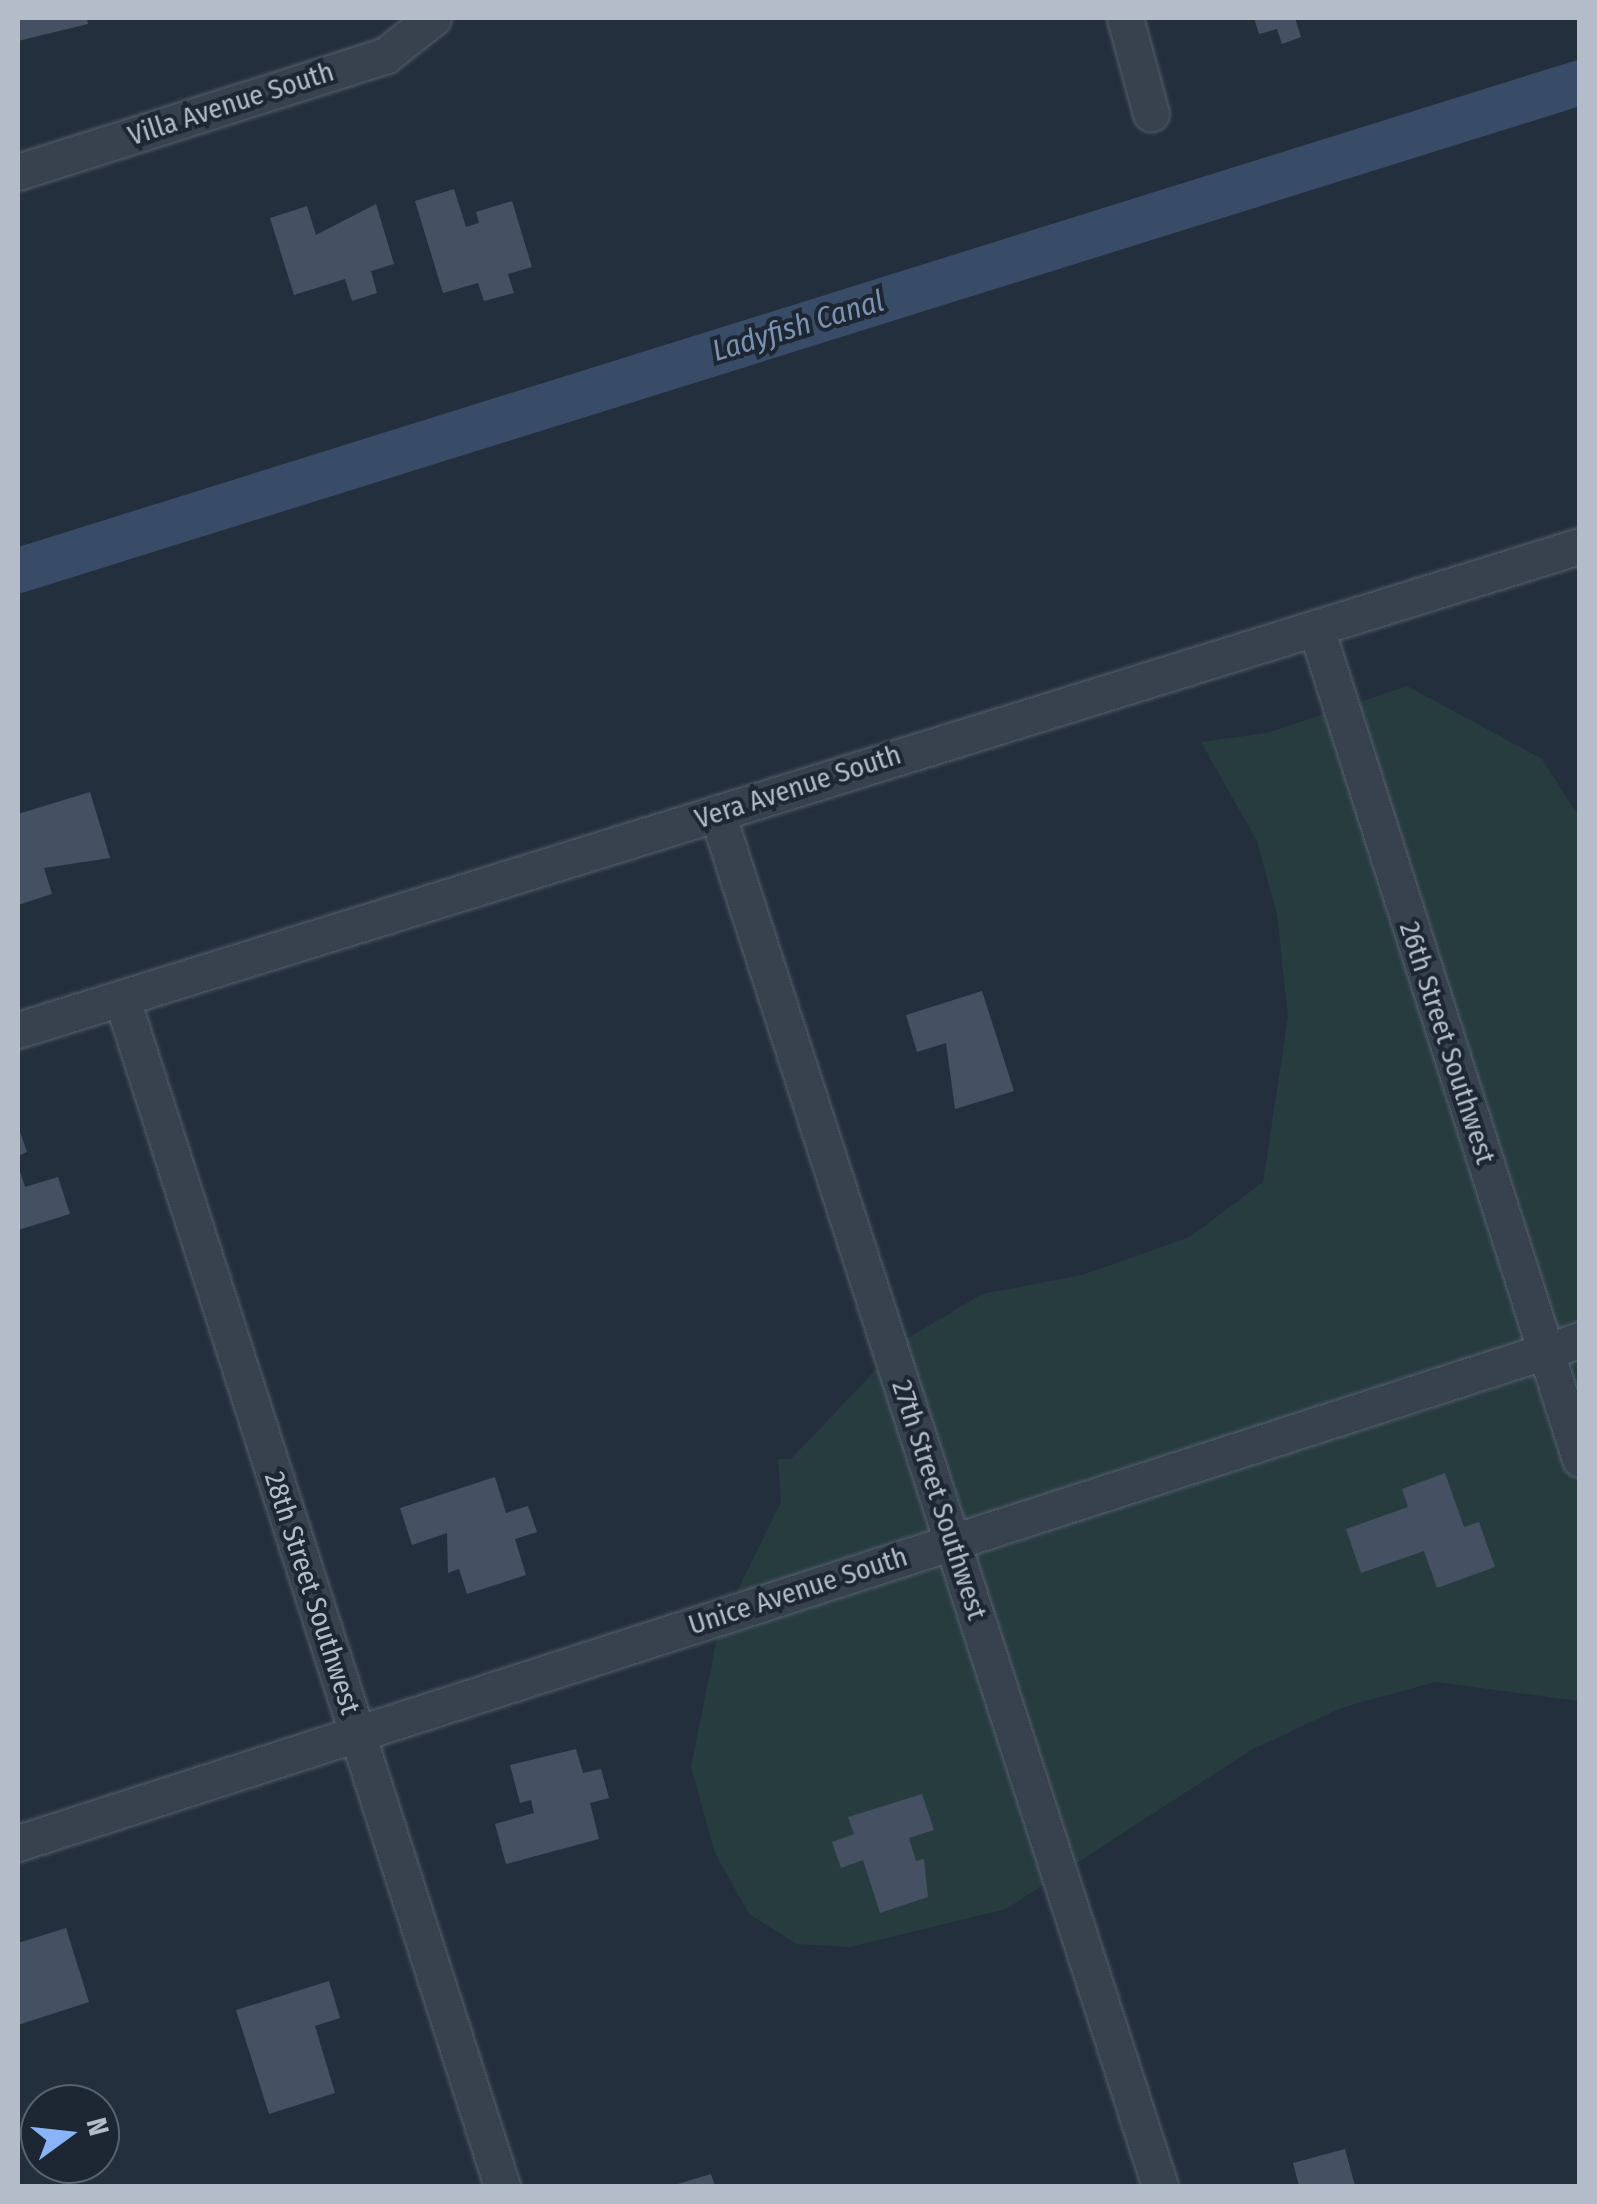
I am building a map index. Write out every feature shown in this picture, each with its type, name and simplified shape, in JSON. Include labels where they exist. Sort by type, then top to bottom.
[{"type":"street","name":"Villa Avenue South","points":[[18,172],[386,55],[433,18]]},
{"type":"street","points":[[1126,18],[1151,114]]},
{"type":"street","name":"Vera Avenue South","points":[[18,1030],[1580,546]]},
{"type":"street","name":"26th Street Southwest","points":[[1316,628],[1580,1459]]},
{"type":"street","name":"27th Street Southwest","points":[[717,813],[1160,2186]]},
{"type":"street","name":"28th Street Southwest","points":[[122,999],[502,2186]]},
{"type":"street","name":"Unice Avenue South","points":[[18,1843],[1580,1340]]},
{"type":"green space","points":[[1407,686],[1542,759],[1580,818],[1579,1701],[1435,1682],[1341,1708],[1251,1750],[1006,1909],[850,1947],[797,1944],[749,1914],[715,1853],[691,1767],[719,1628],[781,1502],[778,1459],[791,1459],[903,1341],[982,1294],[1082,1275],[1190,1237],[1263,1182],[1288,1017],[1277,915],[1257,841],[1201,742],[1267,733]]},
{"type":"building","points":[[18,18],[87,18],[88,24],[18,41]]},
{"type":"building","points":[[1254,18],[1295,18],[1301,37],[1282,44],[1277,29],[1259,34]]},
{"type":"building","points":[[454,189],[466,227],[479,223],[476,212],[512,201],[532,267],[508,274],[514,293],[484,301],[478,283],[443,293],[415,201]]},
{"type":"building","points":[[376,204],[394,264],[371,271],[377,293],[352,301],[345,279],[294,295],[270,218],[307,206],[316,235]]},
{"type":"building","points":[[90,792],[110,858],[44,868],[52,894],[18,905],[18,814]]},
{"type":"building","points":[[982,991],[1014,1091],[955,1109],[946,1043],[917,1052],[906,1015]]},
{"type":"building","points":[[18,1126],[27,1152],[18,1156]]},
{"type":"building","points":[[18,1165],[25,1187],[58,1177],[70,1214],[18,1230]]},
{"type":"building","points":[[1445,1473],[1464,1527],[1479,1522],[1495,1567],[1437,1588],[1424,1551],[1361,1573],[1346,1529],[1408,1507],[1402,1489]]},
{"type":"building","points":[[495,1477],[506,1513],[528,1506],[537,1532],[515,1539],[526,1575],[467,1594],[459,1569],[448,1573],[447,1533],[412,1545],[400,1508]]},
{"type":"building","points":[[576,1749],[583,1773],[601,1769],[609,1798],[590,1803],[599,1839],[506,1864],[495,1824],[534,1813],[531,1800],[520,1803],[510,1765]]},
{"type":"building","points":[[922,1794],[934,1830],[909,1838],[916,1861],[924,1859],[928,1897],[880,1913],[863,1860],[841,1868],[832,1842],[854,1834],[848,1817]]},
{"type":"building","points":[[66,1928],[89,2002],[18,2025],[18,1943]]},
{"type":"building","points":[[329,1981],[340,2018],[315,2026],[335,2093],[269,2114],[236,2010]]},
{"type":"building","points":[[1345,2149],[1355,2186],[1299,2186],[1293,2163]]},
{"type":"building","points":[[711,2174],[715,2186],[671,2186]]},
{"type":"waterway","name":"Ladyfish Canal","points":[[18,570],[1580,82]]}]
